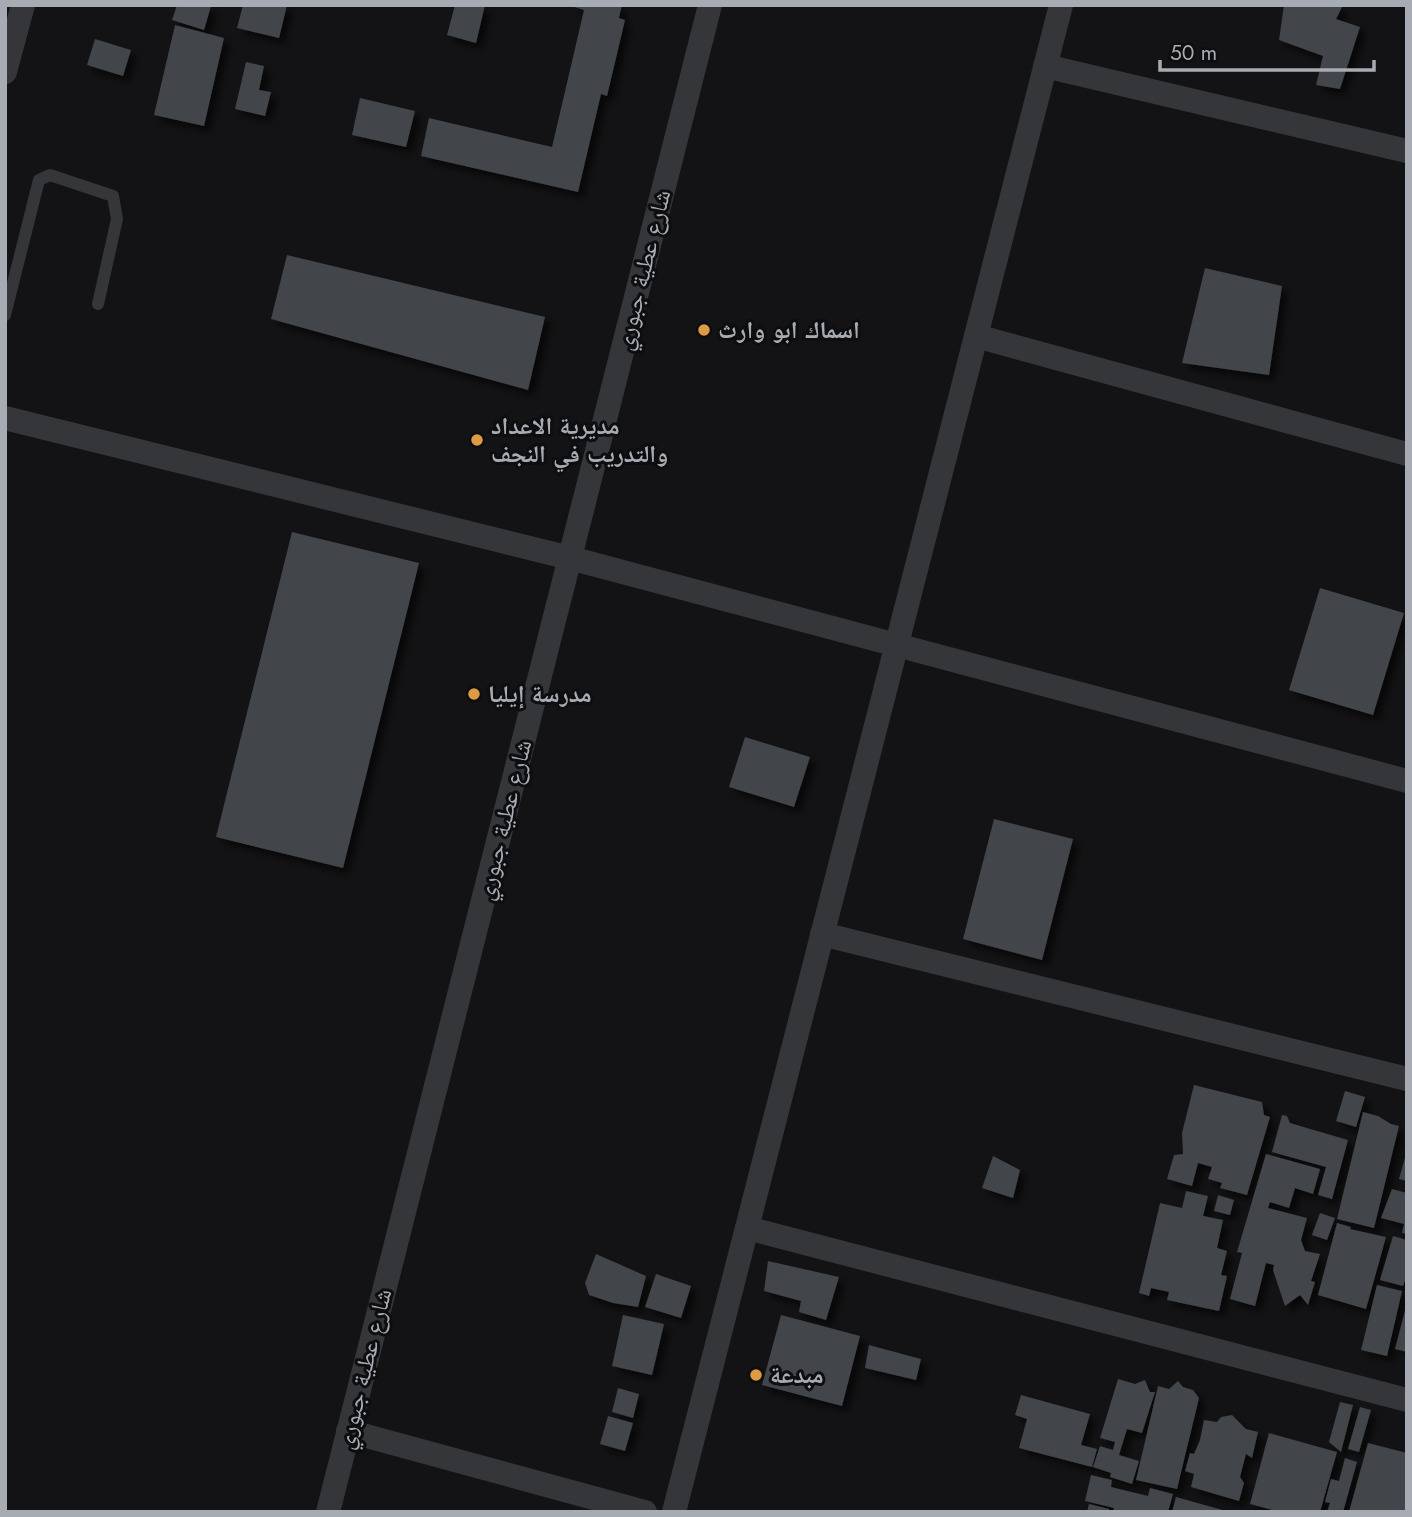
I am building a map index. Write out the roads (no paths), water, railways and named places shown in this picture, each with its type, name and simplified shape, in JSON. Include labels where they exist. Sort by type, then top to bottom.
[{"type":"street","points":[[5,72],[23,5]]},
{"type":"street","name":"شارع عطية جبوري","points":[[328,1512],[710,5]]},
{"type":"street","points":[[674,1512],[1061,5]]},
{"type":"street","points":[[1045,66],[1407,151]]},
{"type":"street","points":[[976,336],[1407,454]]},
{"type":"street","points":[[5,418],[570,558],[1407,781]]},
{"type":"street","points":[[822,934],[1407,1079]]},
{"type":"street","points":[[747,1228],[1407,1400]]},
{"type":"street","points":[[348,1431],[645,1512]]},
{"type":"lane","points":[[5,314],[39,180],[50,175],[113,196],[117,219],[98,304]]},
{"type":"place","name":"اسماك ابو وارث","points":[[704,330]]},
{"type":"place","name":"مديرية الاعداد والتدريب في النجف","points":[[477,440]]},
{"type":"place","name":"مدرسة إيليا","points":[[474,694]]},
{"type":"place","name":"مبدعة","points":[[756,1375]]}]
